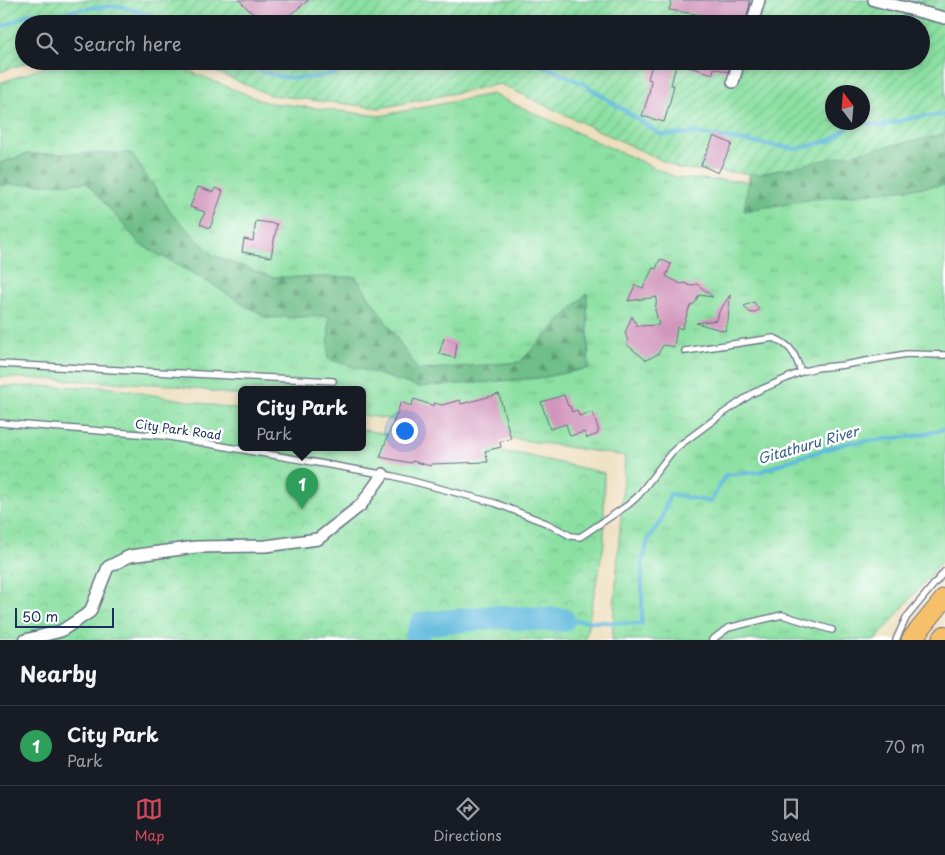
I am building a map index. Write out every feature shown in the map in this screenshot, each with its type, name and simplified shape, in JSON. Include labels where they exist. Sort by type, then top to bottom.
[{"type":"highway","points":[[942,640],[945,636]]},
{"type":"main road","points":[[911,640],[945,598]]},
{"type":"street","points":[[755,15],[759,0]]},
{"type":"street","points":[[874,0],[945,18]]},
{"type":"street","points":[[733,82],[736,70]]},
{"type":"street","points":[[24,640],[61,631],[90,612],[108,567],[130,556],[196,547],[266,546],[318,539],[361,504],[383,474]]},
{"type":"lane","points":[[685,350],[774,338],[787,344],[796,356],[801,372],[906,354],[945,355]]},
{"type":"lane","points":[[0,364],[333,381]]},
{"type":"lane","name":"City Park Road","points":[[250,451],[383,474],[495,504],[546,523],[571,536],[580,537],[628,505],[648,485],[671,453],[715,419],[753,393],[801,372]]},
{"type":"lane","name":"City Park Road","points":[[0,423],[164,436],[238,449]]},
{"type":"lane","points":[[896,640],[906,618],[945,570]]},
{"type":"lane","points":[[712,640],[728,628],[782,615],[832,630]]},
{"type":"green space","points":[[0,0],[945,0],[945,134],[759,174],[680,169],[500,84],[380,108],[270,95],[212,70],[930,70],[930,15],[15,15],[15,67],[0,72]]},
{"type":"green space","points":[[37,70],[186,70],[265,102],[379,116],[492,94],[677,178],[759,182],[945,143],[945,557],[876,640],[612,640],[625,456],[366,416],[366,386],[238,386],[238,395],[171,385],[0,377],[0,83]]},
{"type":"green space","points":[[945,76],[945,185],[814,199],[744,211],[751,164],[825,92],[825,130],[870,130],[870,85],[832,85],[838,79]]},
{"type":"green space","points":[[131,153],[173,215],[214,256],[272,277],[356,277],[418,370],[520,362],[587,293],[589,368],[541,378],[419,387],[328,359],[329,316],[267,318],[198,276],[141,245],[87,183],[0,185],[0,163],[27,154]]},
{"type":"green space","points":[[0,386],[106,387],[238,409],[238,451],[366,451],[366,431],[525,455],[604,473],[604,544],[585,640],[0,640]]},
{"type":"building","points":[[239,0],[309,0],[288,15],[256,15]]},
{"type":"building","points":[[672,0],[750,0],[747,15],[702,15],[669,10]]},
{"type":"building","points":[[650,70],[675,70],[671,85],[674,85],[664,122],[642,116],[649,94],[651,80],[648,79]]},
{"type":"building","points":[[699,70],[714,70],[713,74]]},
{"type":"building","points":[[714,136],[732,144],[718,173],[701,165]]},
{"type":"building","points":[[198,187],[213,192],[215,188],[223,191],[210,228],[200,224],[205,212],[190,207]]},
{"type":"building","points":[[256,221],[277,224],[271,257],[242,252],[244,239],[253,241]]},
{"type":"building","points":[[660,259],[671,264],[666,276],[681,284],[685,283],[690,286],[697,284],[713,297],[699,295],[695,303],[690,306],[682,329],[677,327],[674,347],[663,345],[658,354],[646,360],[626,344],[628,341],[625,333],[632,316],[637,326],[659,325],[655,310],[657,297],[628,301],[635,285],[643,288],[653,268],[656,269]]},
{"type":"building","points":[[730,295],[728,321],[725,331],[696,323],[717,320],[719,312]]},
{"type":"building","points":[[754,302],[759,310],[753,313],[749,312],[744,306]]},
{"type":"building","points":[[444,338],[457,343],[455,358],[439,354]]},
{"type":"building","points":[[499,394],[511,439],[500,442],[501,447],[485,451],[488,462],[431,464],[431,466],[412,461],[411,463],[380,457],[401,402],[411,406],[414,399],[434,406],[434,403],[442,405],[460,400],[461,404]]},
{"type":"building","points":[[564,395],[572,412],[577,410],[579,416],[592,412],[599,431],[597,432],[598,434],[587,438],[584,432],[570,436],[566,424],[550,429],[541,402]]},
{"type":"waterway","points":[[27,15],[31,13],[57,14],[89,8],[119,6],[150,15]]},
{"type":"waterway","points":[[0,28],[15,21]]},
{"type":"waterway","points":[[261,70],[277,76],[292,78],[323,76],[344,70]]},
{"type":"waterway","points":[[552,70],[584,84],[662,135],[693,133],[797,149],[832,140],[844,130]]},
{"type":"waterway","points":[[870,124],[880,126],[917,117],[945,115]]},
{"type":"waterway","name":"Gitathuru River","points":[[563,620],[642,624],[642,564],[648,539],[661,521],[670,494],[711,502],[725,475],[759,472],[800,457],[848,443],[915,436],[945,429]]},
{"type":"waterway","points":[[416,640],[422,624],[494,617],[563,620]]},
{"type":"place","name":"City Park","points":[[302,509]]}]
